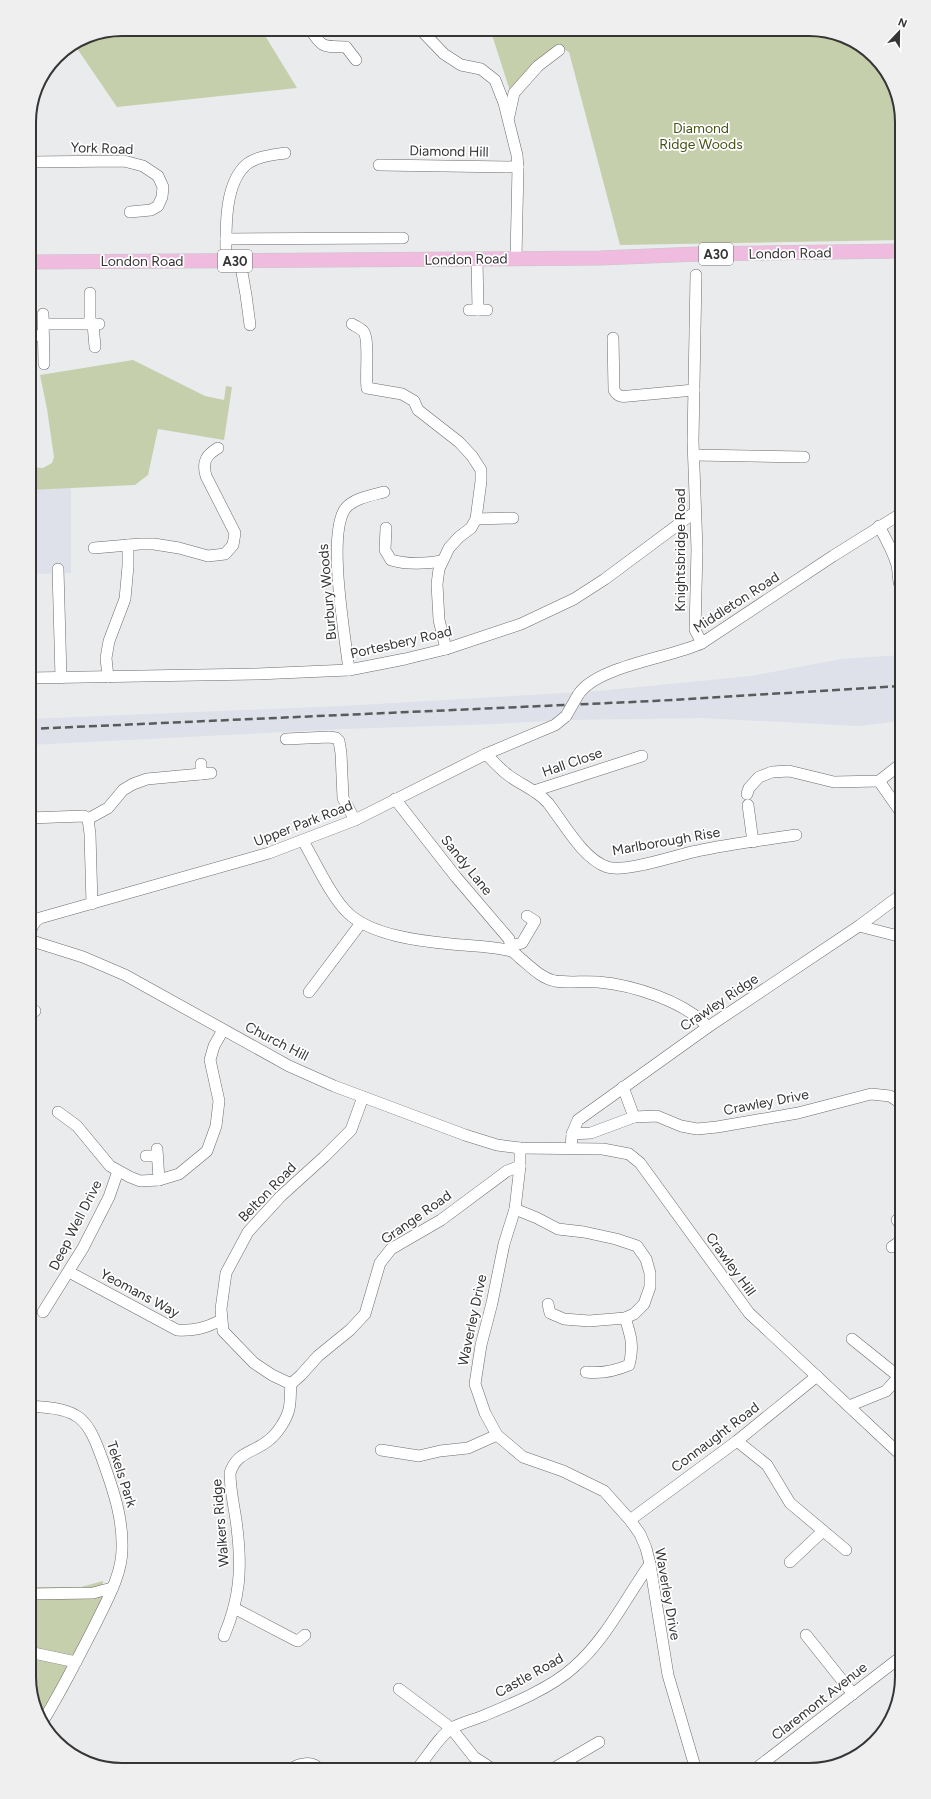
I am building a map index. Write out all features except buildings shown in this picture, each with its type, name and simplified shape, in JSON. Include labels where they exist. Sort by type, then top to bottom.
[{"type":"main road","name":"London Road","points":[[36,262],[600,258],[699,254],[895,251]]},
{"type":"street","points":[[314,36],[319,44],[327,46],[344,44],[356,60]]},
{"type":"street","points":[[427,36],[444,54],[461,64],[481,69],[495,80],[508,119],[517,155],[516,258]]},
{"type":"street","points":[[508,119],[514,93],[538,66],[558,50]]},
{"type":"street","points":[[226,261],[226,221],[229,202],[237,177],[247,164],[261,157],[285,153]]},
{"type":"street","name":"York Road","points":[[36,162],[124,162],[143,166],[158,176],[163,187],[162,196],[158,206],[151,210],[130,212]]},
{"type":"street","name":"Diamond Hill","points":[[379,165],[518,167]]},
{"type":"street","points":[[226,239],[403,238]]},
{"type":"street","points":[[477,259],[478,310]]},
{"type":"street","points":[[240,261],[250,325]]},
{"type":"street","name":"Knightsbridge Road","points":[[696,275],[693,441],[697,549],[695,630],[702,643]]},
{"type":"street","points":[[90,293],[95,347]]},
{"type":"street","points":[[44,364],[42,336],[43,319],[94,324]]},
{"type":"street","points":[[352,324],[363,331],[366,338],[365,376],[367,388],[402,394],[414,401],[418,410],[459,442],[481,470],[476,519],[471,528],[459,537],[449,548],[439,569],[437,584],[439,620],[446,649]]},
{"type":"street","points":[[36,336],[42,336]]},
{"type":"street","points":[[613,338],[614,390],[616,394],[621,397],[694,390]]},
{"type":"street","points":[[94,548],[140,544],[166,546],[188,550],[208,556],[225,554],[231,549],[235,533],[203,468],[210,452],[218,448]]},
{"type":"street","points":[[694,454],[804,457]]},
{"type":"street","name":"Burbury Woods","points":[[349,670],[339,578],[338,537],[341,517],[346,507],[361,499],[384,492]]},
{"type":"street","name":"Portesbery Road","points":[[36,678],[349,670],[377,666],[446,649],[522,624],[574,599],[611,575],[695,512]]},
{"type":"street","name":"Middleton Road","points":[[566,716],[584,687],[605,674],[687,650],[702,643],[770,596],[895,517]]},
{"type":"street","points":[[476,519],[513,518]]},
{"type":"street","points":[[879,526],[890,545],[895,564]]},
{"type":"street","points":[[386,528],[385,550],[391,560],[402,563],[421,564],[442,561]]},
{"type":"street","points":[[108,677],[106,658],[109,641],[125,599],[128,545]]},
{"type":"street","points":[[58,569],[61,678]]},
{"type":"street","name":"Upper Park Road","points":[[36,921],[269,853],[303,841],[355,820],[486,754],[542,732],[561,721],[566,716]]},
{"type":"street","points":[[286,739],[329,737],[336,738],[339,741],[343,798],[355,820]]},
{"type":"street","name":"Marlborough Rise","points":[[486,754],[508,776],[534,791],[547,802],[565,829],[597,862],[608,867],[633,866],[697,850],[796,836]]},
{"type":"street","name":"Hall Close","points":[[534,791],[642,756]]},
{"type":"street","points":[[754,842],[748,800],[753,783],[759,777],[772,772],[789,771],[834,782],[880,781],[895,769]]},
{"type":"street","points":[[36,818],[84,816],[88,818],[108,808],[123,790],[133,784],[147,779],[204,770]]},
{"type":"street","points":[[880,781],[895,804]]},
{"type":"street","name":"Sandy Lane","points":[[395,799],[456,877],[509,939],[512,949]]},
{"type":"street","points":[[88,818],[90,834],[92,904]]},
{"type":"street","points":[[303,841],[333,893],[347,913],[361,923],[378,930],[448,944],[512,949],[522,943],[535,921],[527,916]]},
{"type":"street","name":"Crawley Ridge","points":[[571,1148],[572,1134],[578,1120],[708,1027],[859,926],[895,899]]},
{"type":"street","points":[[309,992],[361,923]]},
{"type":"street","points":[[859,926],[895,935]]},
{"type":"street","name":"Church Hill","points":[[36,942],[83,957],[125,975],[289,1066],[334,1086],[465,1136],[497,1145],[520,1148]]},
{"type":"street","points":[[512,949],[542,976],[554,981],[605,984],[647,994],[677,1004],[693,1013],[708,1027]]},
{"type":"street","points":[[58,1112],[77,1126],[104,1160],[118,1171],[140,1181],[159,1180],[179,1174],[207,1151],[216,1126],[219,1101],[210,1060],[214,1046],[223,1030]]},
{"type":"street","points":[[623,1087],[634,1117]]},
{"type":"street","name":"Crawley Drive","points":[[572,1134],[591,1133],[634,1117],[657,1116],[681,1126],[697,1129],[730,1125],[798,1113],[871,1094],[890,1096],[895,1099]]},
{"type":"street","name":"Belton Road","points":[[291,1384],[254,1364],[223,1331],[221,1309],[226,1273],[248,1232],[281,1196],[351,1130],[363,1097]]},
{"type":"street","name":"Crawley Hill","points":[[520,1148],[603,1149],[629,1154],[640,1163],[749,1313],[895,1449]]},
{"type":"street","name":"Waverley Drive","points":[[520,1148],[520,1166],[515,1209],[504,1244],[492,1303],[481,1345],[475,1384],[485,1413],[497,1436],[523,1457],[563,1471],[604,1491],[630,1520],[643,1541],[650,1564],[668,1675],[694,1763]]},
{"type":"street","points":[[153,1153],[159,1180]]},
{"type":"street","name":"Grange Road","points":[[291,1384],[301,1376],[318,1356],[350,1330],[365,1314],[380,1263],[391,1249],[440,1220],[507,1171],[520,1166]]},
{"type":"street","name":"Deep Well Drive","points":[[43,1312],[69,1272],[99,1217],[118,1171]]},
{"type":"street","points":[[515,1209],[558,1229],[584,1232],[616,1239],[637,1246],[646,1259],[650,1273],[650,1288],[644,1304],[634,1314],[626,1318],[589,1321],[564,1319],[550,1313],[548,1304]]},
{"type":"street","name":"Yeomans Way","points":[[69,1272],[109,1292],[177,1330],[206,1328],[221,1320]]},
{"type":"street","points":[[586,1372],[607,1372],[629,1365],[632,1354],[632,1339],[626,1318]]},
{"type":"street","points":[[852,1339],[895,1370]]},
{"type":"street","name":"Connaught Road","points":[[630,1520],[737,1441],[817,1376]]},
{"type":"street","points":[[849,1406],[886,1392],[895,1380]]},
{"type":"street","name":"Walkers Ridge","points":[[224,1636],[237,1598],[240,1564],[237,1527],[230,1489],[230,1473],[232,1466],[241,1456],[269,1441],[280,1427],[289,1410],[291,1384]]},
{"type":"street","name":"Tekels Park","points":[[36,1406],[53,1407],[77,1415],[88,1426],[120,1512],[122,1549],[120,1566],[104,1606],[64,1687],[46,1716]]},
{"type":"street","points":[[382,1450],[419,1456],[440,1451],[468,1448],[497,1436]]},
{"type":"street","points":[[737,1441],[767,1465],[790,1503],[846,1550]]},
{"type":"street","points":[[790,1562],[823,1531]]},
{"type":"street","name":"Castle Road","points":[[421,1763],[451,1728],[516,1702],[544,1687],[574,1667],[598,1641],[617,1616],[631,1591],[650,1564]]},
{"type":"street","points":[[36,1594],[92,1593],[112,1588]]},
{"type":"street","points":[[92,1593],[100,1599],[104,1606]]},
{"type":"street","points":[[234,1608],[295,1640],[298,1641],[305,1636]]},
{"type":"street","points":[[806,1635],[853,1694]]},
{"type":"street","points":[[36,1653],[76,1662]]},
{"type":"street","name":"Claremont Avenue","points":[[763,1763],[895,1661]]},
{"type":"street","points":[[399,1689],[451,1728],[474,1758],[482,1763]]},
{"type":"street","points":[[563,1763],[599,1742]]},
{"type":"shaded area","points":[[71,487],[71,573],[36,574],[36,490]]},
{"type":"shaded area","points":[[895,655],[895,722],[859,726],[702,718],[566,720],[342,729],[36,745],[36,719],[342,706],[598,691],[751,676],[841,659]]},
{"type":"green space","points":[[116,36],[265,36],[297,88],[117,107],[77,49],[94,41]]},
{"type":"green space","name":"Diamond Ridge Woods","points":[[491,36],[815,36],[831,39],[852,48],[870,61],[877,70],[888,89],[893,105],[895,122],[895,240],[620,245],[569,52],[557,46],[533,63],[510,91]]},
{"type":"green space","points":[[133,360],[205,396],[224,400],[226,386],[232,387],[224,440],[158,429],[148,475],[135,485],[36,490],[36,468],[43,468],[52,463],[54,457],[40,375]]},
{"type":"green space","points":[[103,1581],[101,1618],[68,1690],[49,1721],[41,1705],[36,1683],[36,1587],[81,1587]]},
{"type":"railway","points":[[36,729],[654,701],[895,686]]}]
